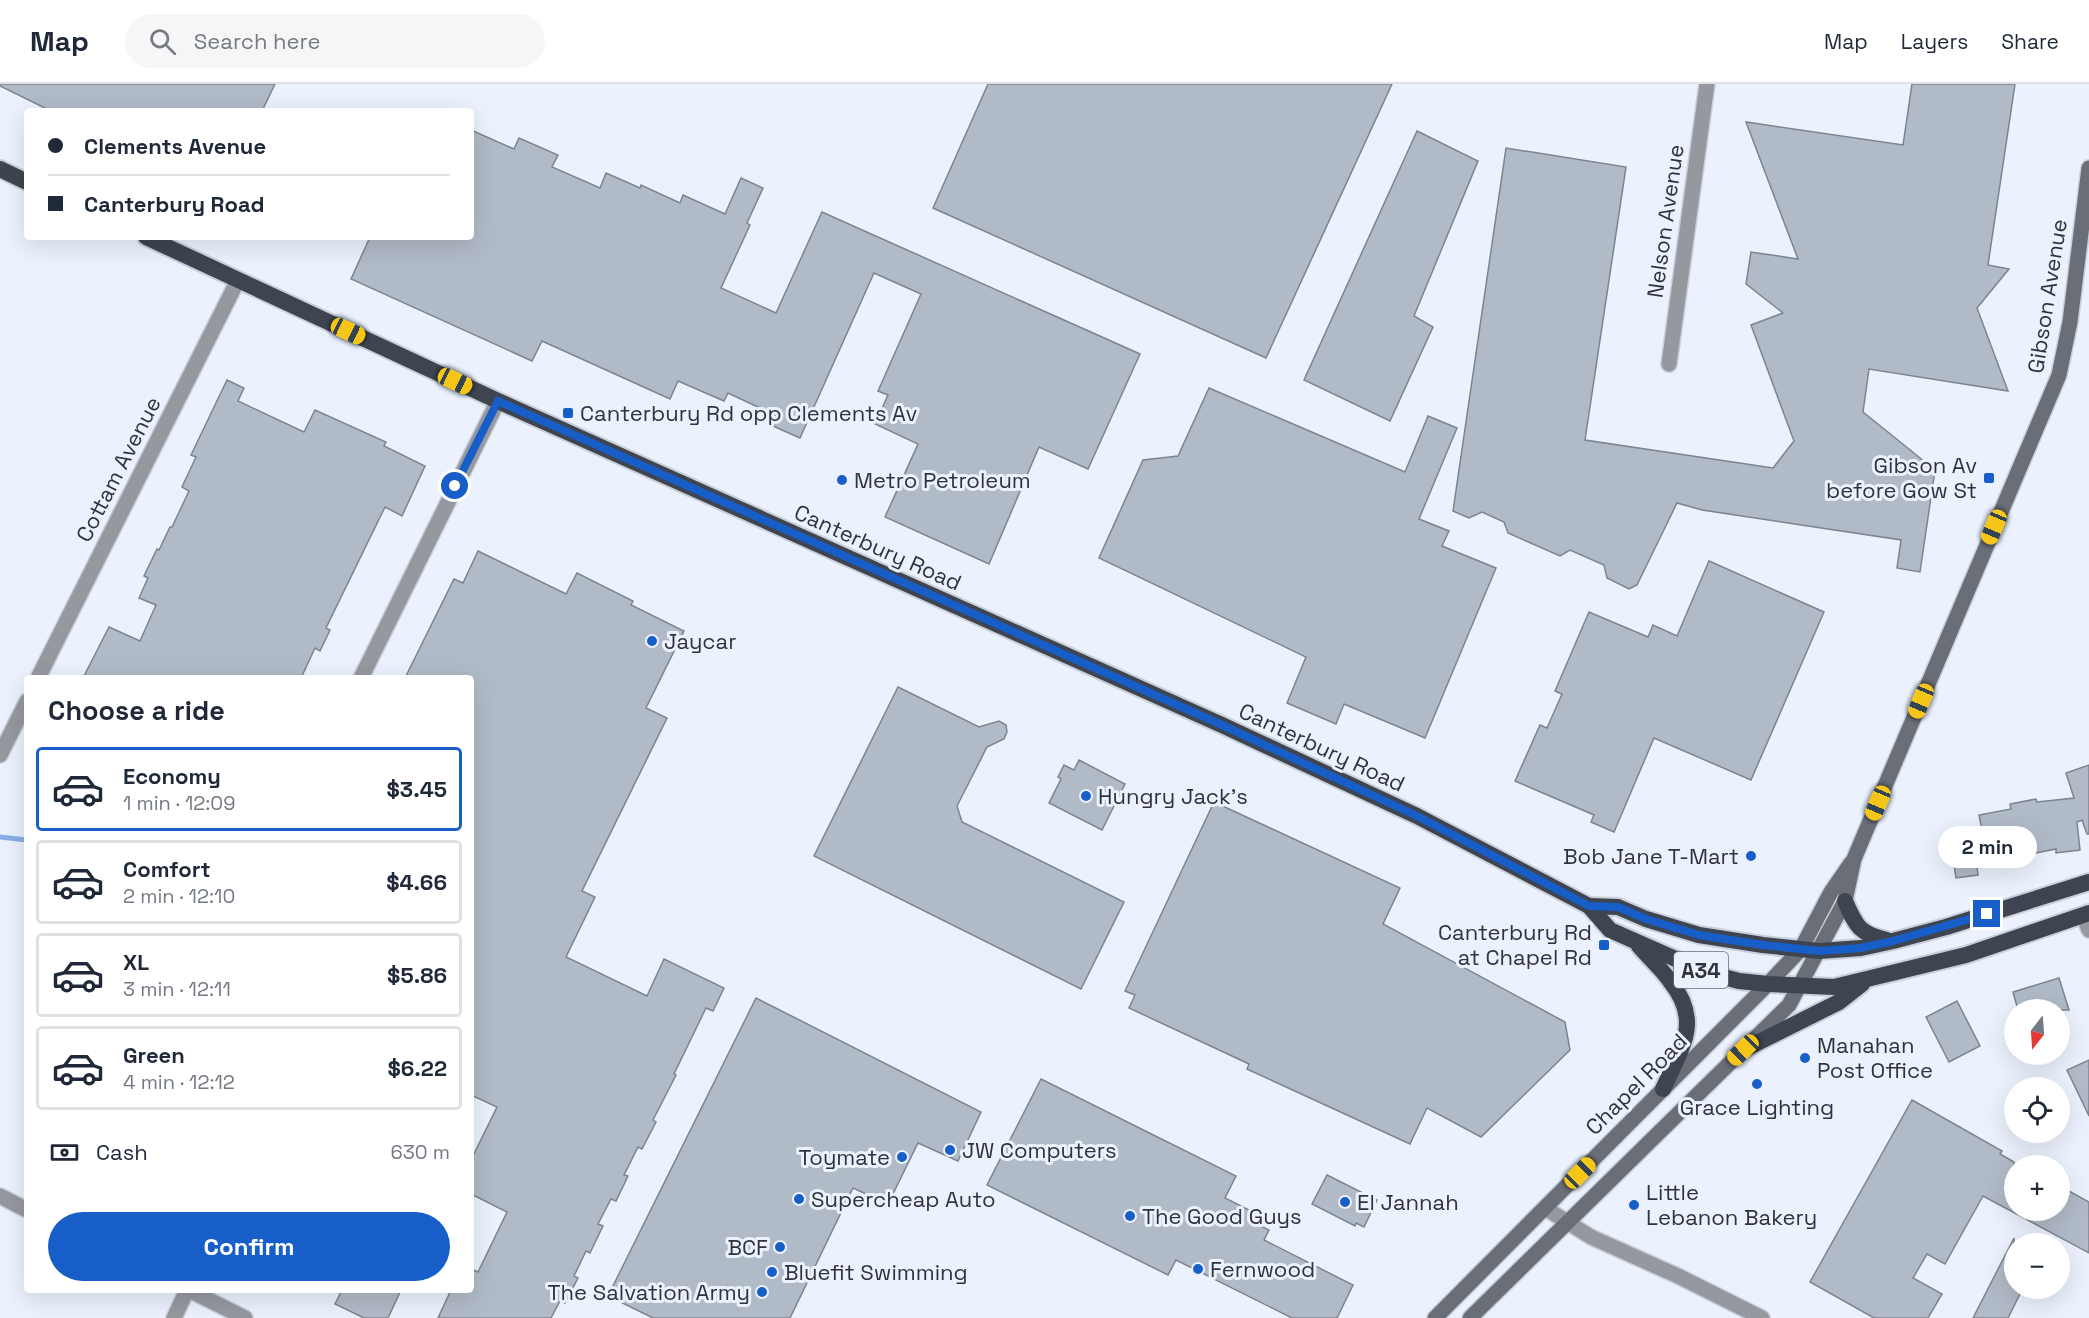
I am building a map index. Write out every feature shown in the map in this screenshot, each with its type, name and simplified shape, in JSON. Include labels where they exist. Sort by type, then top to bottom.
[{"type":"highway","points":[[0,169],[24,181]]},
{"type":"highway","name":"Canterbury Road","points":[[152,240],[498,401],[1222,725],[1426,821],[1589,906],[1610,930],[1705,972],[1739,981],[1834,987],[1966,955],[2087,919]]},
{"type":"highway","name":"Canterbury Road","points":[[1589,906],[1618,907],[1646,919],[1699,935],[1819,951],[1861,948],[1893,941],[1946,927],[2089,882]]},
{"type":"highway","points":[[1845,901],[1853,920],[1863,932],[1872,937],[1893,941]]},
{"type":"highway","points":[[1637,942],[1675,987],[1684,1004],[1688,1019],[1685,1040],[1663,1089]]},
{"type":"highway","points":[[1743,1050],[1839,1002],[1867,980]]},
{"type":"main road","name":"Gibson Avenue","points":[[1768,984],[1801,949],[1831,892],[1854,858],[2059,375],[2070,322],[2089,168]]},
{"type":"main road","name":"Gibson Avenue","points":[[1800,986],[1845,901],[1854,858]]},
{"type":"main road","name":"Chapel Road","points":[[1435,1318],[1768,984]]},
{"type":"main road","points":[[1470,1318],[1789,1005],[1800,986]]},
{"type":"street","name":"Nelson Avenue","points":[[1669,364],[1707,84]]},
{"type":"street","name":"Cottam Avenue","points":[[39,675],[237,279]]},
{"type":"street","points":[[362,675],[498,401]]},
{"type":"street","points":[[0,755],[24,707]]},
{"type":"street","points":[[0,1196],[24,1208]]},
{"type":"street","points":[[1545,1208],[1591,1237],[1678,1276],[1762,1318]]},
{"type":"street","points":[[174,1318],[186,1293]]},
{"type":"street","points":[[194,1293],[245,1318]]},
{"type":"building","points":[[0,84],[275,84],[263,108],[45,108]]},
{"type":"building","points":[[988,84],[1392,84],[1266,358],[933,208]]},
{"type":"building","points":[[1912,84],[2015,84],[1988,265],[2009,269],[1977,308],[2008,391],[1869,369],[1863,412],[1935,470],[1920,572],[1897,568],[1901,540],[1702,510],[1677,503],[1637,585],[1629,589],[1607,578],[1604,565],[1570,550],[1560,556],[1508,533],[1504,522],[1482,512],[1469,518],[1453,511],[1506,148],[1626,167],[1585,440],[1773,468],[1794,441],[1751,325],[1783,313],[1746,284],[1751,252],[1798,259],[1746,122],[1903,145]]},
{"type":"building","points":[[474,131],[514,149],[519,138],[558,155],[552,167],[600,188],[606,173],[640,188],[641,185],[680,203],[683,195],[725,214],[741,178],[763,188],[747,223],[750,225],[721,288],[776,313],[822,212],[1140,354],[1088,469],[1039,447],[989,564],[885,517],[918,444],[875,424],[888,395],[878,391],[921,294],[874,273],[800,438],[773,426],[777,416],[728,393],[724,401],[678,381],[670,399],[542,341],[532,361],[351,279],[369,240],[474,240]]},
{"type":"building","points":[[1417,131],[1478,161],[1414,316],[1433,327],[1390,421],[1304,380]]},
{"type":"building","points":[[227,380],[244,388],[238,401],[304,432],[315,410],[386,442],[384,446],[425,466],[402,516],[385,507],[326,628],[330,630],[320,651],[315,648],[302,675],[85,675],[109,627],[140,641],[156,605],[139,598],[148,578],[144,576],[157,549],[159,550],[172,527],[189,491],[182,487],[196,457],[191,455]]},
{"type":"building","points":[[1209,388],[1405,472],[1428,416],[1457,428],[1419,519],[1449,531],[1442,546],[1496,568],[1425,738],[1344,704],[1336,724],[1287,703],[1306,657],[1099,558],[1143,460],[1178,456]]},
{"type":"building","points":[[478,551],[566,594],[577,573],[633,601],[631,605],[684,631],[646,708],[667,718],[582,891],[595,897],[566,957],[647,996],[664,959],[724,988],[713,1011],[706,1008],[653,1120],[656,1122],[642,1149],[638,1147],[624,1175],[628,1176],[616,1201],[611,1199],[598,1224],[603,1226],[590,1253],[586,1251],[574,1276],[578,1278],[565,1303],[560,1301],[551,1318],[438,1318],[450,1293],[474,1293],[474,1270],[478,1272],[507,1212],[474,1196],[474,1154],[497,1107],[474,1096],[474,675],[406,675],[454,579],[463,583]]},
{"type":"building","points":[[1709,561],[1824,612],[1751,780],[1654,738],[1614,832],[1591,822],[1594,815],[1515,781],[1540,725],[1547,728],[1562,694],[1555,691],[1589,612],[1648,637],[1653,625],[1677,636]]},
{"type":"building","points":[[898,687],[979,727],[999,721],[1006,725],[1007,732],[1004,739],[987,747],[957,806],[962,822],[1124,902],[1081,989],[814,856]]},
{"type":"building","name":"Hungry Jack's","points":[[1079,760],[1125,784],[1102,830],[1049,803],[1061,779],[1058,777],[1064,765],[1074,770]]},
{"type":"building","points":[[2089,765],[2089,834],[2082,820],[2077,822],[2080,850],[2056,853],[2056,849],[2016,857],[2017,860],[1977,867],[1978,875],[1956,878],[1950,840],[1983,835],[1979,815],[2011,809],[2010,804],[2036,799],[2037,802],[2074,798],[2066,773]]},
{"type":"building","points":[[1214,802],[1400,888],[1383,924],[1565,1022],[1570,1050],[1481,1137],[1427,1108],[1410,1144],[1247,1069],[1249,1064],[1129,1008],[1135,995],[1125,991]]},
{"type":"building","points":[[2059,978],[2066,999],[2015,999],[2013,992]]},
{"type":"building","points":[[756,998],[981,1112],[958,1161],[918,1143],[888,1204],[853,1188],[790,1318],[653,1318],[608,1296]]},
{"type":"building","points":[[1957,1001],[1980,1046],[1949,1062],[1926,1017]]},
{"type":"building","points":[[2089,1060],[2089,1116],[2067,1070]]},
{"type":"building","points":[[1041,1079],[1236,1176],[1225,1198],[1257,1214],[1253,1222],[1269,1230],[1264,1240],[1353,1285],[1337,1318],[1292,1318],[1176,1260],[1168,1275],[987,1185]]},
{"type":"building","points":[[1912,1100],[2002,1151],[2000,1154],[2004,1156],[2004,1207],[1983,1196],[1945,1264],[1927,1254],[1913,1278],[1942,1294],[1928,1318],[1874,1318],[1810,1282]]},
{"type":"building","name":"El Jannah","points":[[1327,1175],[1377,1200],[1364,1227],[1356,1223],[1355,1226],[1312,1204]]},
{"type":"building","points":[[2070,1192],[2089,1202],[2089,1253],[2070,1243],[2070,1233],[2052,1233],[2029,1221],[2070,1221]]},
{"type":"building","points":[[2004,1258],[2004,1299],[2018,1299],[2008,1318],[1973,1318]]},
{"type":"building","points":[[340,1293],[400,1293],[388,1318],[364,1318],[335,1304]]},
{"type":"waterway","points":[[0,837],[24,840]]},
{"type":"place","name":"Canterbury Rd opp Clements Av","points":[[568,413]]},
{"type":"place","name":"Gibson Av before Gow St","points":[[1989,478]]},
{"type":"place","name":"Metro Petroleum","points":[[842,480]]},
{"type":"place","name":"Jaycar","points":[[652,641]]},
{"type":"place","name":"Hungry Jack's","points":[[1086,796]]},
{"type":"place","name":"Bob Jane T-Mart","points":[[1751,856]]},
{"type":"place","name":"Canterbury Rd at Chapel Rd","points":[[1604,945]]},
{"type":"place","name":"Manahan Post Office","points":[[1805,1058]]},
{"type":"place","name":"Grace Lighting","points":[[1757,1084]]},
{"type":"place","name":"JW Computers","points":[[950,1150]]},
{"type":"place","name":"Toymate","points":[[902,1157]]},
{"type":"place","name":"Supercheap Auto","points":[[799,1199]]},
{"type":"place","name":"El Jannah","points":[[1345,1202]]},
{"type":"place","name":"Little Lebanon Bakery","points":[[1634,1205]]},
{"type":"place","name":"The Good Guys","points":[[1130,1216]]},
{"type":"place","name":"BCF","points":[[780,1247]]},
{"type":"place","name":"Fernwood","points":[[1198,1269]]},
{"type":"place","name":"Bluefit Swimming","points":[[772,1272]]},
{"type":"place","name":"The Salvation Army","points":[[762,1292]]},
{"type":"route","points":[[455,486],[498,401],[1222,725],[1417,816],[1589,906],[1618,907],[1634,915],[1699,935],[1819,951],[1861,948],[1893,941],[1987,914]]}]
